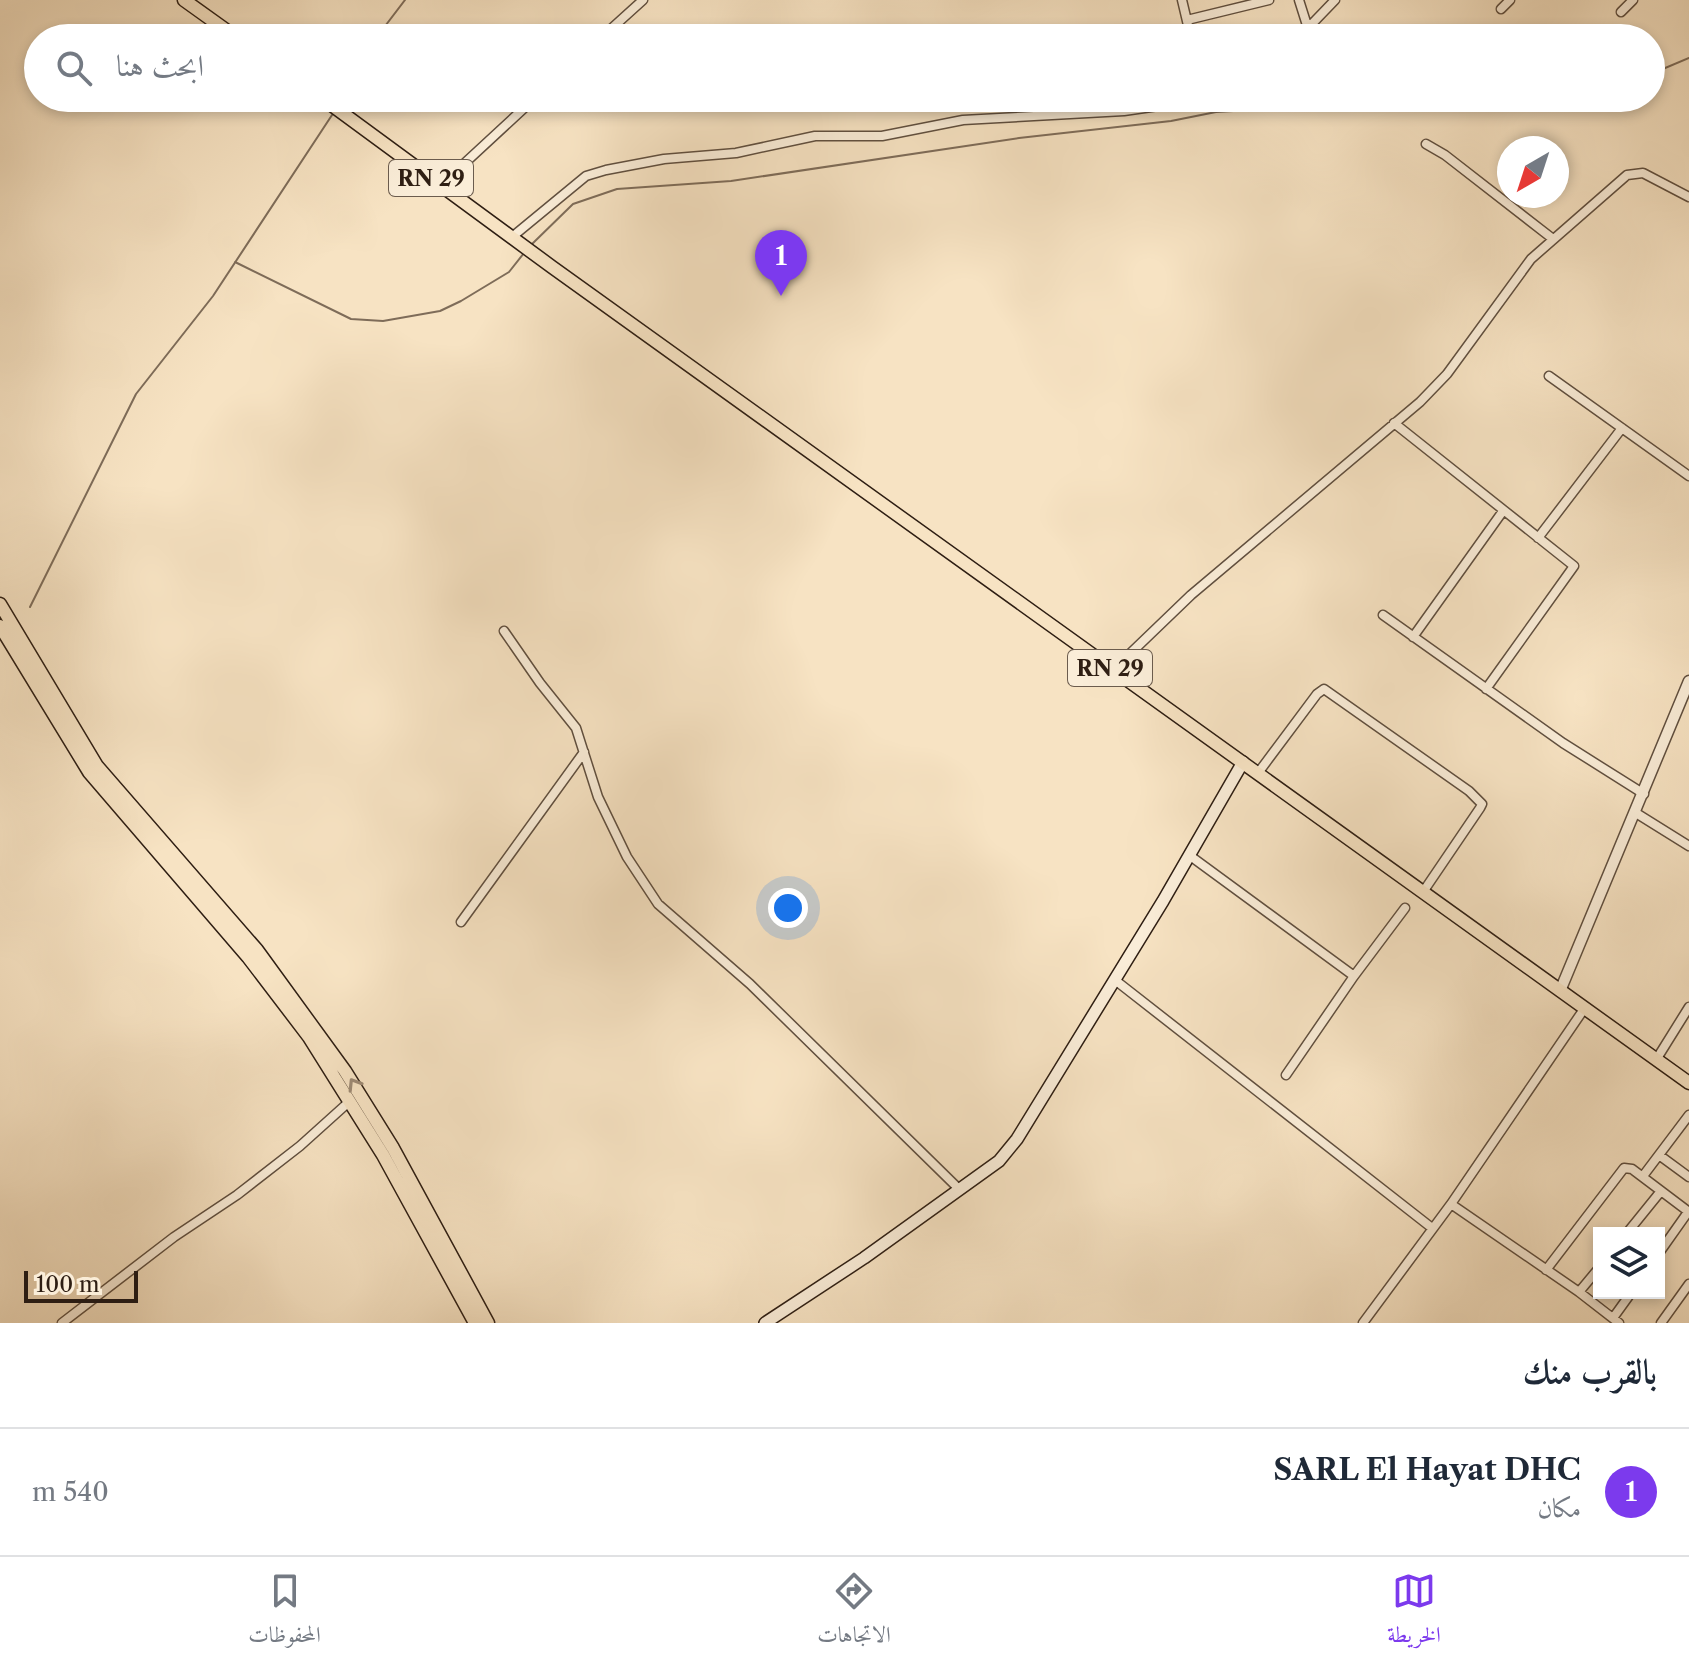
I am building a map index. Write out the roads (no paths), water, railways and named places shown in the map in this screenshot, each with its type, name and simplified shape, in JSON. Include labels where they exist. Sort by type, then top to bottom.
[{"type":"main road","points":[[184,0],[217,24]]},
{"type":"main road","name":"RN 29","points":[[342,112],[1689,1083]]},
{"type":"main road","points":[[0,604],[97,766],[257,950],[338,1061],[393,1148],[488,1323]]},
{"type":"main road","points":[[0,626],[89,772],[248,957],[309,1037],[383,1155],[475,1323]]},
{"type":"main road","points":[[765,1323],[864,1258],[999,1161],[1017,1139],[1115,980],[1243,762]]},
{"type":"street","points":[[616,24],[643,0]]},
{"type":"street","points":[[1182,0],[1188,24]]},
{"type":"street","points":[[1187,20],[1269,0]]},
{"type":"street","points":[[1299,0],[1307,24]]},
{"type":"street","points":[[1312,24],[1335,0]]},
{"type":"street","points":[[1501,9],[1510,0]]},
{"type":"street","points":[[1621,12],[1633,0]]},
{"type":"street","points":[[441,185],[520,112]]},
{"type":"street","points":[[522,244],[586,176],[606,170],[664,159],[736,153],[815,136],[882,136],[963,120],[1106,112]]},
{"type":"street","points":[[1426,144],[1445,155],[1553,239]]},
{"type":"street","points":[[1113,670],[1203,585],[1447,374],[1531,259],[1627,175],[1643,173],[1689,197]]},
{"type":"street","points":[[1549,376],[1689,476]]},
{"type":"street","points":[[1394,423],[1574,566],[1486,689]]},
{"type":"street","points":[[1538,538],[1622,428]]},
{"type":"street","points":[[1413,637],[1503,511]]},
{"type":"street","points":[[1383,615],[1563,743],[1644,794]]},
{"type":"street","points":[[504,631],[576,728],[598,797],[627,857],[658,904],[750,984],[959,1189]]},
{"type":"street","points":[[1560,991],[1689,681]]},
{"type":"street","points":[[1258,773],[1317,694],[1324,689],[1469,791],[1482,804],[1423,892]]},
{"type":"street","points":[[461,922],[584,752]]},
{"type":"street","points":[[1636,813],[1689,846]]},
{"type":"street","points":[[1189,855],[1354,976]]},
{"type":"street","points":[[1286,1075],[1405,908]]},
{"type":"street","points":[[1115,980],[1432,1228]]},
{"type":"street","points":[[1656,1060],[1689,1007]]},
{"type":"street","points":[[1363,1323],[1451,1204],[1584,1009]]},
{"type":"street","points":[[62,1323],[174,1237],[288,1156],[350,1101]]},
{"type":"street","points":[[1643,1176],[1687,1121]]},
{"type":"street","points":[[1659,1155],[1689,1177]]},
{"type":"street","points":[[1546,1270],[1624,1168],[1643,1176],[1689,1212],[1665,1245]]},
{"type":"street","points":[[1632,1227],[1661,1191]]},
{"type":"street","points":[[1451,1204],[1616,1321],[1628,1299]]},
{"type":"street","points":[[1579,1292],[1593,1275]]},
{"type":"street","points":[[1661,1323],[1689,1284]]},
{"type":"waterway","points":[[387,24],[405,0]]},
{"type":"waterway","points":[[1665,68],[1689,58]]},
{"type":"waterway","points":[[30,607],[136,394],[213,296],[334,112]]},
{"type":"waterway","points":[[531,245],[573,204],[617,189],[731,181],[1019,138],[1171,121],[1216,112]]},
{"type":"waterway","points":[[235,262],[351,319],[383,321],[440,311],[461,301],[509,272],[524,253]]},
{"type":"place","name":"SARL El Hayat DHC","points":[[781,296]]}]
